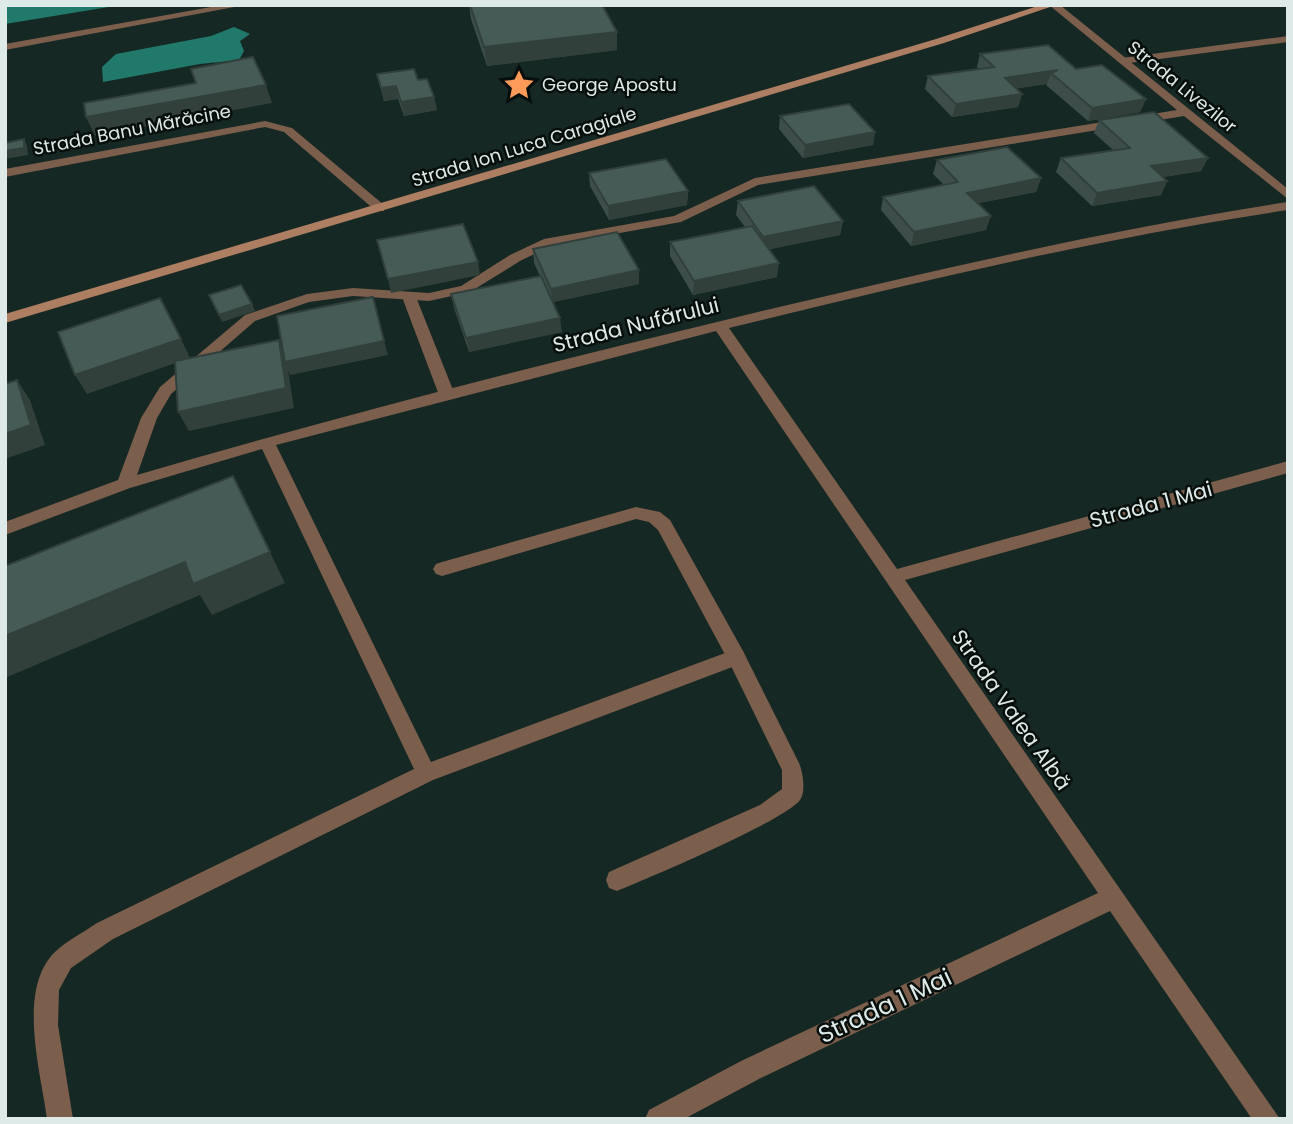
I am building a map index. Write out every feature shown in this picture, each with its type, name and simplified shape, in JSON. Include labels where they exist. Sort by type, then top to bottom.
[{"type":"main road","name":"Strada Ion Luca Caragiale","points":[[5,319],[380,208],[1031,8],[1053,5]]},
{"type":"street","points":[[5,47],[240,5]]},
{"type":"street","name":"Strada Livezilor","points":[[1053,5],[1288,195]]},
{"type":"street","points":[[1122,61],[1288,39]]},
{"type":"street","points":[[125,484],[149,418],[165,391],[250,318],[307,298],[353,292],[429,297],[465,289],[515,258],[549,242],[677,219],[755,182],[1186,112]]},
{"type":"street","name":"Strada Banu Mărăcine","points":[[5,173],[265,124],[288,130],[380,208]]},
{"type":"street","name":"Strada Nufărului","points":[[5,529],[125,484],[267,442],[720,326],[940,273],[1182,222],[1288,206]]},
{"type":"street","points":[[409,297],[447,395]]},
{"type":"street","name":"Strada Valea Albă","points":[[720,326],[1267,1119]]},
{"type":"street","points":[[267,442],[426,773]]},
{"type":"street","name":"Strada 1 Mai","points":[[892,577],[1288,467]]},
{"type":"street","points":[[442,569],[636,513],[654,516],[664,525],[736,657],[792,770],[792,794],[766,812],[617,880]]},
{"type":"street","points":[[60,1119],[46,1025],[47,988],[63,960],[105,931],[426,773],[736,657]]},
{"type":"street","name":"Strada 1 Mai","points":[[659,1119],[750,1070],[1113,898]]},
{"type":"shaded area","points":[[5,5],[121,5],[5,24]]},
{"type":"shaded area","points":[[234,27],[250,34],[240,41],[244,51],[239,60],[200,64],[103,82],[102,67],[116,54],[211,36]]},
{"type":"building","points":[[470,5],[602,5],[617,32],[484,47]]},
{"type":"building","points":[[1048,45],[1076,69],[1102,65],[1146,99],[1092,108],[1051,73],[1058,70],[1005,78],[1022,94],[956,104],[928,76],[994,67],[980,54]]},
{"type":"building","points":[[253,57],[266,85],[86,117],[84,103],[196,83],[191,69]]},
{"type":"building","points":[[414,69],[418,80],[427,79],[434,97],[401,102],[396,86],[381,88],[377,74]]},
{"type":"building","points":[[849,104],[875,132],[805,145],[780,116]]},
{"type":"building","points":[[1154,112],[1208,158],[1151,166],[1167,181],[1097,193],[1061,158],[1130,148],[1099,120]]},
{"type":"building","points":[[24,139],[24,148],[5,151],[5,143]]},
{"type":"building","points":[[1007,147],[1041,178],[967,193],[991,216],[914,232],[883,197],[958,182],[937,160]]},
{"type":"building","points":[[666,159],[688,191],[608,206],[589,173]]},
{"type":"building","points":[[814,186],[843,221],[763,237],[738,201]]},
{"type":"building","points":[[463,224],[478,262],[388,279],[377,240]]},
{"type":"building","points":[[752,226],[779,263],[694,281],[670,242]]},
{"type":"building","points":[[617,232],[639,270],[551,289],[533,249]]},
{"type":"building","points":[[541,276],[560,318],[466,338],[451,294]]},
{"type":"building","points":[[241,285],[252,304],[219,315],[209,295]]},
{"type":"building","points":[[373,297],[384,341],[285,362],[277,316]]},
{"type":"building","points":[[160,298],[181,339],[75,375],[58,332]]},
{"type":"building","points":[[279,340],[286,388],[178,412],[175,361]]},
{"type":"building","points":[[17,380],[31,425],[5,434],[5,384]]},
{"type":"building","points":[[233,476],[270,552],[193,584],[185,562],[5,636],[5,566]]},
{"type":"place","name":"George Apostu","points":[[519,85]]}]
